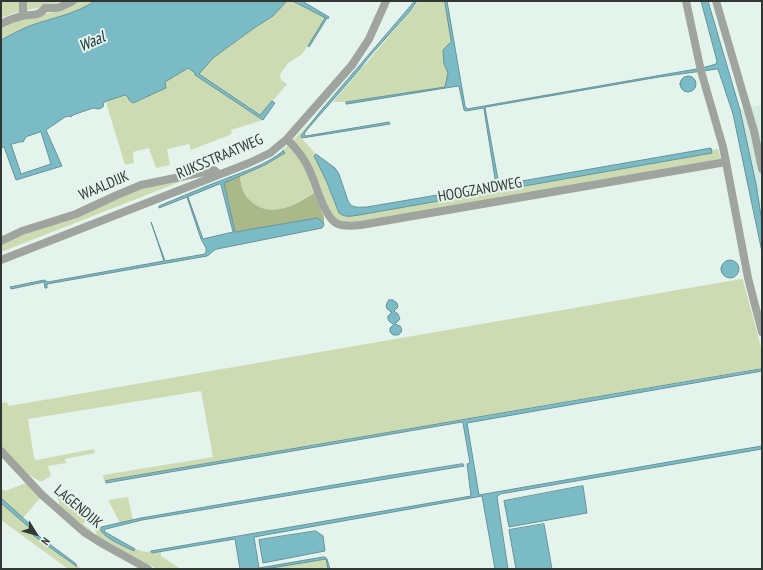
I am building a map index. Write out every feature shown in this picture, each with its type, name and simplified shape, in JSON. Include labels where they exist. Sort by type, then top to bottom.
[{"type":"street","points":[[23,1],[22,6],[24,16]]},
{"type":"street","points":[[1,24],[24,16],[35,15],[43,11],[44,4],[56,8],[73,1]]},
{"type":"street","name":"RIJKSSTRAATWEG","points":[[1,260],[262,157],[277,148],[287,139],[356,60],[369,39],[386,1]]},
{"type":"street","points":[[686,1],[700,69],[723,147],[748,278],[762,332]]},
{"type":"street","points":[[716,1],[754,131],[762,169]]},
{"type":"street","name":"HOOGZANDWEG","points":[[287,139],[294,146],[308,167],[325,209],[331,219],[338,224],[345,226],[361,225],[726,162]]},
{"type":"street","name":"WAALDIJK","points":[[1,241],[22,232],[76,214],[117,195],[157,181],[214,170],[219,174]]},
{"type":"street","name":"LAGENDIJK","points":[[1,451],[42,495],[84,532],[148,569]]},
{"type":"shaded area","points":[[762,105],[762,240],[736,109]]},
{"type":"green space","points":[[1,1],[61,1],[51,5],[17,12],[1,18]]},
{"type":"green space","points":[[74,1],[95,1],[72,12],[20,30],[1,40],[1,27],[6,24],[57,11]]},
{"type":"green space","points":[[287,1],[293,1],[325,18],[301,55],[288,63],[280,75],[281,80],[287,84],[261,115],[199,74],[213,58],[273,16]]},
{"type":"green space","points":[[419,1],[445,1],[451,42],[443,52],[448,71],[445,87],[346,102],[333,102]]},
{"type":"green space","points":[[188,68],[195,73],[195,75],[263,120],[231,130],[232,134],[191,150],[189,144],[167,149],[170,165],[156,168],[149,148],[133,152],[134,163],[125,165],[106,102],[125,95],[133,103],[166,88],[165,82]]},
{"type":"green space","points":[[314,119],[301,138],[316,154],[314,156],[326,180],[339,213],[359,215],[711,153],[711,150],[718,149],[721,159],[360,222],[345,223],[329,212],[293,140]]},
{"type":"green space","points":[[288,145],[308,171],[310,183],[314,193],[300,202],[276,210],[261,207],[253,203],[245,195],[240,176],[258,169],[274,160],[284,152],[282,150]]},
{"type":"green space","points":[[200,174],[1,252],[1,242],[150,185]]},
{"type":"green space","points":[[240,176],[242,188],[247,198],[253,203],[268,209],[276,210],[284,208],[300,202],[314,193],[324,217],[324,225],[317,218],[235,232],[224,183]]},
{"type":"green space","points":[[741,279],[743,280],[762,351],[762,368],[104,482],[103,475],[213,457],[201,391],[28,419],[34,458],[36,460],[94,449],[95,453],[65,459],[66,463],[48,466],[51,476],[41,482],[28,474],[1,447],[1,403],[7,402],[9,406]]},
{"type":"green space","points":[[26,483],[40,498],[23,518],[1,498],[1,492],[3,489],[5,491]]},
{"type":"green space","points":[[68,493],[93,513],[83,524],[91,530],[91,534],[62,509],[56,495]]},
{"type":"green space","points":[[128,497],[133,520],[120,523],[108,500]]},
{"type":"green space","points":[[1,503],[30,528],[35,537],[82,569],[68,569],[1,520]]},
{"type":"green space","points":[[101,527],[102,533],[119,543],[134,550],[146,552],[151,551],[152,553],[161,552],[161,556],[181,569],[157,569],[148,564],[146,565],[98,539],[95,530],[96,528]]},
{"type":"green space","points":[[326,559],[328,569],[265,569]]},
{"type":"water","name":"Waal","points":[[95,1],[287,1],[273,16],[213,58],[199,74],[260,115],[272,101],[275,103],[263,120],[195,75],[195,73],[188,68],[165,82],[166,88],[133,103],[125,95],[104,102],[103,107],[99,109],[93,108],[71,117],[65,117],[46,130],[62,166],[16,180],[4,147],[1,148],[1,40],[20,30],[72,12]],"holes":[[[41,132],[51,164],[21,174],[11,144],[23,142],[26,137]]]},
{"type":"water","points":[[293,1],[302,1],[329,17],[309,47],[308,46],[325,18]]},
{"type":"water","points":[[415,1],[417,1],[410,11],[368,58],[304,135],[306,136],[389,122],[390,124],[302,138],[301,136],[318,114]]},
{"type":"water","points":[[445,1],[447,1],[465,106],[467,109],[702,68],[716,64],[717,61],[701,1],[708,1],[740,110],[756,184],[762,222],[762,252],[733,114],[718,69],[659,77],[485,108],[499,185],[711,148],[712,153],[359,215],[346,216],[339,213],[326,180],[314,156],[316,154],[335,168],[339,174],[348,201],[356,207],[367,207],[496,185],[484,109],[464,110],[459,86],[346,104],[346,102],[445,87],[448,73],[444,64],[443,50],[451,42]]},
{"type":"water","points":[[688,76],[694,78],[696,84],[694,90],[688,92],[682,90],[680,84],[682,78]]},
{"type":"water","points":[[283,151],[285,153],[265,165],[224,183],[235,232],[317,218],[323,222],[324,225],[322,228],[217,249],[207,256],[47,284],[47,288],[45,288],[44,282],[11,289],[10,287],[44,280],[48,282],[164,261],[151,222],[165,261],[205,254],[206,248],[201,239],[187,197],[159,208],[159,206],[255,167]],"holes":[[[220,184],[233,232],[203,239],[188,197]]]},
{"type":"water","points":[[730,260],[736,263],[739,269],[736,275],[730,278],[724,275],[721,269],[724,263]]},
{"type":"water","points":[[389,300],[393,300],[397,303],[398,307],[394,311],[398,314],[400,319],[395,324],[400,326],[402,330],[398,335],[393,335],[390,332],[390,328],[394,324],[388,319],[388,316],[392,312],[386,307]]},
{"type":"water","points":[[762,369],[762,371],[467,423],[479,495],[762,446],[762,449],[500,494],[497,497],[508,569],[495,569],[482,496],[254,537],[259,568],[325,557],[327,559],[330,569],[328,569],[326,559],[265,569],[240,569],[235,539],[152,553],[151,551],[471,496],[467,464],[470,463],[462,422],[106,483],[106,481]]},
{"type":"water","points":[[463,464],[464,466],[142,520],[104,530],[135,549],[134,551],[112,540],[101,531],[101,527],[141,518]]},
{"type":"water","points":[[583,486],[587,513],[509,527],[504,501]]},
{"type":"water","points":[[1,498],[31,525],[36,534],[77,566],[34,536],[30,528],[1,503]]},
{"type":"water","points":[[544,524],[552,569],[516,569],[509,530]]},
{"type":"water","points":[[316,531],[323,536],[325,551],[263,563],[259,540]]}]
